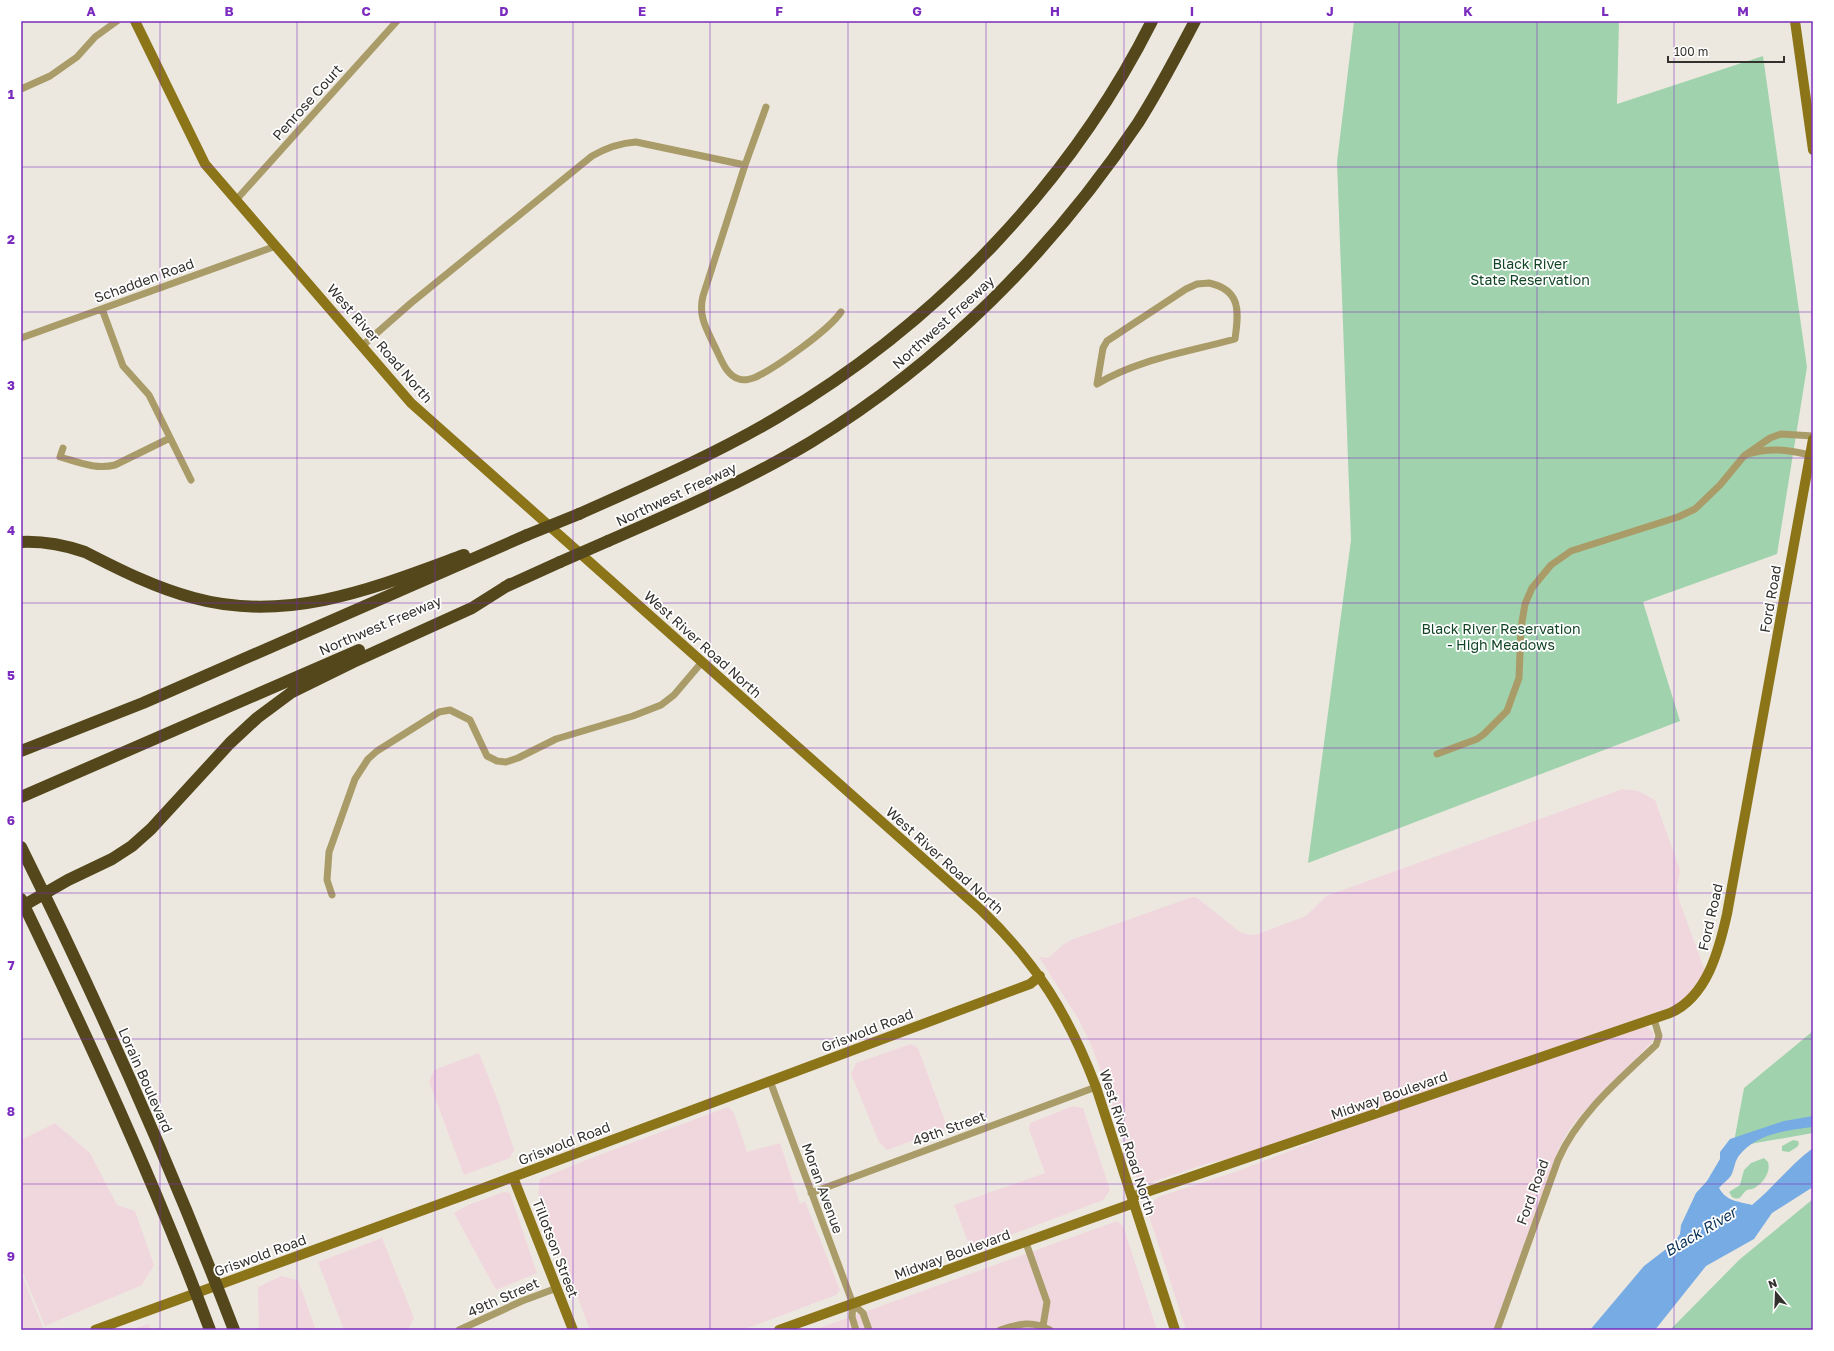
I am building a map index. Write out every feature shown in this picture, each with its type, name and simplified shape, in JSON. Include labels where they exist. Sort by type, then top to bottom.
[{"type":"highway","name":"Northwest Freeway","points":[[21,751],[150,700],[526,533],[630,491],[708,455],[778,417],[854,367],[917,318],[983,255],[1035,199],[1088,128],[1132,60],[1152,21]]},
{"type":"highway","name":"Northwest Freeway","points":[[26,795],[722,490],[811,442],[858,411],[914,369],[955,335],[1020,272],[1051,238],[1095,183],[1138,122],[1164,79],[1195,21]]},
{"type":"highway","points":[[21,542],[50,543],[86,552],[130,574],[170,591],[195,599],[254,608],[280,607],[318,602],[415,573],[526,533]]},
{"type":"highway","points":[[210,1330],[196,1293],[103,1075],[22,904],[112,859],[132,846],[151,829],[230,743],[257,718],[292,692],[353,662],[472,608],[510,584]]},
{"type":"highway","name":"Lorain Boulevard","points":[[21,847],[136,1093],[217,1285],[234,1330]]},
{"type":"street","points":[[21,89],[50,76],[77,57],[95,37],[117,21]]},
{"type":"street","name":"West River Road North","points":[[135,21],[205,164],[411,403],[986,915],[1020,951],[1040,976],[1068,1022],[1084,1054],[1175,1330]]},
{"type":"street","name":"Penrose Court","points":[[236,200],[397,21]]},
{"type":"street","points":[[1795,21],[1813,150]]},
{"type":"street","points":[[766,107],[745,165],[701,309],[706,328],[726,368],[738,379],[744,380],[756,377],[816,336],[838,317],[841,312]]},
{"type":"street","points":[[362,346],[411,303],[592,156],[602,150],[615,145],[636,142],[745,165]]},
{"type":"street","name":"Schadden Road","points":[[21,338],[276,246]]},
{"type":"street","points":[[1197,284],[1216,284],[1232,296],[1237,311],[1235,338],[1134,366],[1116,373],[1097,384],[1103,348],[1113,336],[1186,289],[1197,284]]},
{"type":"street","points":[[102,309],[123,366],[149,396],[191,480]]},
{"type":"street","points":[[1437,754],[1477,739],[1507,711],[1519,678],[1521,628],[1525,604],[1532,588],[1551,565],[1571,551],[1678,517],[1696,509],[1720,485],[1744,456],[1762,442],[1781,434],[1813,436]]},
{"type":"street","points":[[63,448],[60,457],[92,466],[106,467],[115,465],[170,438]]},
{"type":"street","name":"Ford Road","points":[[1497,1330],[1558,1160],[1566,1142],[1572,1132],[1598,1103],[1656,1045],[1659,1036],[1654,1019],[1680,1008],[1692,997],[1711,966],[1721,939],[1813,439]]},
{"type":"street","points":[[1744,456],[1773,449],[1787,449],[1810,455]]},
{"type":"street","points":[[332,895],[327,880],[329,852],[355,778],[368,759],[394,739],[439,712],[450,710],[470,720],[487,756],[497,761],[506,762],[518,758],[556,739],[633,716],[661,705],[674,695],[702,662]]},
{"type":"street","name":"Griswold Road","points":[[95,1330],[514,1177],[1030,984],[1040,976]]},
{"type":"street","name":"Midway Boulevard","points":[[779,1330],[1026,1243],[1133,1200],[1654,1019]]},
{"type":"street","name":"Moran Avenue","points":[[770,1081],[853,1304],[852,1317],[856,1330]]},
{"type":"street","name":"49th Street","points":[[811,1193],[1096,1087]]},
{"type":"street","name":"Tillotson Street","points":[[514,1177],[573,1330]]},
{"type":"street","points":[[1026,1243],[1047,1302],[1043,1326]]},
{"type":"street","name":"49th Street","points":[[459,1330],[475,1324],[522,1301],[557,1288]]},
{"type":"street","name":"Moran Avenue","points":[[853,1304],[863,1313],[869,1330]]},
{"type":"street","points":[[1000,1330],[1023,1323],[1043,1326],[1050,1330]]},
{"type":"shaded area","points":[[1623,789],[1638,791],[1655,800],[1680,870],[1677,888],[1679,900],[1705,971],[1684,1000],[1678,1005],[1236,1157],[1206,1164],[1141,1186],[1139,1184],[1091,1045],[1079,1020],[1039,957],[1048,958],[1071,940],[1192,897],[1196,897],[1240,932],[1250,935],[1258,934],[1306,916],[1326,896]]},
{"type":"shaded area","points":[[1644,1027],[1648,1027],[1653,1032],[1654,1037],[1651,1043],[1579,1117],[1569,1130],[1559,1148],[1494,1330],[1186,1330],[1148,1213],[1154,1201],[1158,1197],[1238,1171],[1362,1123]]},
{"type":"shaded area","points":[[911,1044],[918,1048],[946,1124],[944,1129],[887,1150],[879,1142],[851,1074],[856,1063]]},
{"type":"shaded area","points":[[479,1053],[498,1101],[514,1150],[510,1158],[464,1175],[429,1082],[434,1070]]},
{"type":"shaded area","points":[[1073,1106],[1083,1108],[1110,1190],[1103,1200],[971,1250],[954,1205],[1045,1173],[1029,1129],[1030,1123]]},
{"type":"shaded area","points":[[728,1107],[734,1113],[747,1152],[780,1143],[800,1204],[805,1201],[840,1290],[836,1295],[743,1330],[590,1330],[538,1193],[540,1179],[591,1158]]},
{"type":"shaded area","points":[[55,1123],[90,1153],[117,1205],[135,1211],[154,1265],[142,1285],[45,1326],[21,1268],[21,1140]]},
{"type":"shaded area","points":[[504,1192],[510,1193],[537,1273],[496,1290],[454,1213],[468,1205]]},
{"type":"shaded area","points":[[1117,1221],[1123,1226],[1157,1330],[814,1330]]},
{"type":"shaded area","points":[[382,1238],[414,1318],[408,1330],[344,1330],[318,1262]]},
{"type":"shaded area","points":[[21,1273],[43,1327],[37,1330],[21,1330]]},
{"type":"shaded area","points":[[281,1276],[298,1280],[316,1330],[259,1330],[258,1287]]},
{"type":"shaded area","points":[[149,1324],[150,1330],[128,1330]]},
{"type":"green space","points":[[1354,21],[1619,21],[1617,104],[1763,56],[1807,367],[1777,554],[1643,602],[1680,721],[1308,863],[1351,540],[1337,162]]},
{"type":"green space","points":[[1813,1031],[1813,1133],[1733,1147],[1744,1088]]},
{"type":"green space","points":[[1793,1140],[1798,1141],[1799,1144],[1797,1147],[1789,1152],[1782,1151],[1782,1146]]},
{"type":"green space","points":[[1764,1158],[1768,1162],[1769,1169],[1762,1182],[1755,1188],[1747,1190],[1737,1199],[1732,1197],[1729,1192],[1740,1185],[1744,1170],[1751,1163]]},
{"type":"green space","points":[[1813,1199],[1813,1330],[1670,1330],[1739,1260]]},
{"type":"water","name":"Black River","points":[[1813,1116],[1813,1127],[1772,1134],[1753,1143],[1745,1149],[1738,1157],[1729,1178],[1719,1188],[1722,1193],[1729,1198],[1738,1202],[1752,1205],[1813,1148],[1813,1187],[1772,1213],[1754,1239],[1706,1266],[1655,1330],[1590,1330],[1644,1266],[1674,1243],[1680,1234],[1681,1225],[1696,1193],[1707,1181],[1720,1159],[1720,1152],[1730,1139],[1784,1121]]},
{"type":"park label","name":"Black River State Reservation","points":[[1530,272]]},
{"type":"park label","name":"Black River Reservation - High Meadows","points":[[1501,636]]}]
